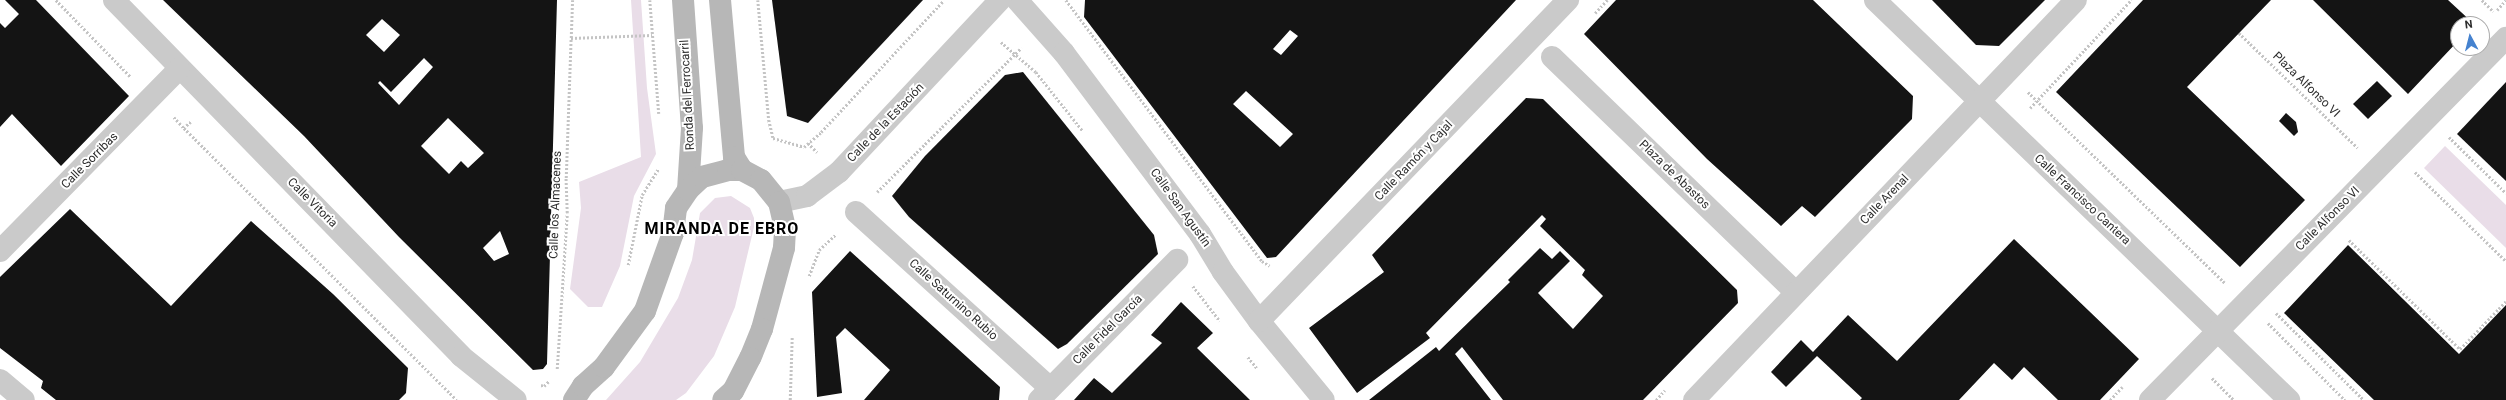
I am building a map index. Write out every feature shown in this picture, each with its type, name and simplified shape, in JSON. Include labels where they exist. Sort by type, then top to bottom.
[{"type":"main road","name":"Ronda del Ferrocarril","points":[[683,0],[692,128],[688,190]]},
{"type":"main road","points":[[720,0],[734,157],[742,170]]},
{"type":"main road","points":[[574,400],[583,386],[604,367],[645,311],[673,233],[676,208],[688,190],[702,177],[728,170],[742,170],[761,180],[779,202],[785,229],[784,248],[762,329],[730,397]]},
{"type":"street","name":"Calle Vitoria","points":[[114,0],[179,69],[462,356],[516,400]]},
{"type":"street","name":"Calle de la Estación","points":[[779,202],[807,196],[839,172],[981,23],[1000,0]]},
{"type":"street","name":"Calle San Agustín","points":[[1017,0],[1034,18],[1200,234],[1223,272],[1260,321],[1324,400]]},
{"type":"street","name":"Calle Ramón y Cajal","points":[[1260,321],[1568,0]]},
{"type":"street","name":"Calle Francisco Cantera","points":[[1875,0],[1979,102],[2218,329],[2289,400]]},
{"type":"street","name":"Calle Arenal","points":[[1694,400],[2076,0]]},
{"type":"street","name":"Calle Alfonso VI","points":[[2150,400],[2218,329],[2506,38]]},
{"type":"street","name":"Plaza de Abastos","points":[[1552,57],[1796,293]]},
{"type":"street","name":"Calle Sorribas","points":[[0,251],[179,69]]},
{"type":"street","name":"Calle Saturnino Rubio","points":[[856,212],[1045,394]]},
{"type":"street","name":"Calle Fidel García","points":[[1045,394],[1177,260]]},
{"type":"street","points":[[0,380],[24,400]]},
{"type":"path","points":[[56,0],[152,98],[184,128]]},
{"type":"path","name":"Calle los Almacenes","points":[[562,368],[557,372],[567,213],[566,178],[572,0]]},
{"type":"path","points":[[650,0],[660,122]]},
{"type":"path","points":[[758,0],[769,120],[773,138],[804,147],[821,132],[944,0]]},
{"type":"path","points":[[1066,0],[1262,261],[1268,266],[1273,265]]},
{"type":"path","points":[[2050,87],[2131,0]]},
{"type":"path","points":[[2495,12],[2506,0]]},
{"type":"path","points":[[981,23],[1036,72],[1084,132]]},
{"type":"path","name":"Plaza Alfonso VI","points":[[2239,33],[2360,149]]},
{"type":"path","points":[[571,38],[652,35]]},
{"type":"path","points":[[2037,100],[2229,287]]},
{"type":"path","points":[[2444,133],[2506,193]]},
{"type":"path","points":[[627,269],[642,195],[659,166]]},
{"type":"path","points":[[2411,168],[2506,261]]},
{"type":"path","points":[[2343,236],[2460,349],[2506,301]]},
{"type":"path","points":[[2272,309],[2364,400]]},
{"type":"path","points":[[538,384],[544,386],[553,376]]},
{"type":"path","points":[[2207,384],[2212,378],[2234,400]]},
{"type":"shaded area","points":[[631,0],[641,0],[647,88],[656,154],[634,196],[620,266],[602,307],[588,307],[570,289],[581,208],[579,182],[641,157]]},
{"type":"shaded area","points":[[2445,146],[2506,205],[2506,248],[2424,168]]},
{"type":"shaded area","points":[[731,196],[750,208],[754,218],[754,227],[735,307],[714,356],[686,393],[676,400],[606,400],[640,362],[678,298],[692,260],[700,213],[715,198]]},
{"type":"building","points":[[5,0],[36,0],[129,96],[61,166],[12,114],[0,127],[0,23],[5,28],[19,14]]},
{"type":"building","points":[[163,0],[557,0],[547,364],[543,369],[533,370],[399,237],[304,136]],"holes":[[[382,19],[400,35],[384,52],[366,35]],[[424,58],[433,67],[399,105],[378,83],[380,81],[391,92]],[[448,118],[484,153],[468,168],[461,161],[449,174],[421,146]],[[500,231],[509,254],[494,261],[483,248]]]},
{"type":"building","points":[[772,0],[923,0],[808,123],[787,116]]},
{"type":"building","points":[[1085,0],[1516,0],[1276,257],[1267,258],[1084,17]],"holes":[[[1290,30],[1298,36],[1281,55],[1273,49]],[[1246,91],[1293,134],[1280,147],[1233,104]]]},
{"type":"building","points":[[1616,0],[1813,0],[1913,96],[1912,119],[1815,217],[1802,206],[1781,226],[1707,159],[1584,34]]},
{"type":"building","points":[[1932,0],[2045,0],[1999,46],[1976,45]]},
{"type":"building","points":[[2143,0],[2271,0],[2187,87],[2305,200],[2240,267],[2056,92]]},
{"type":"building","points":[[2313,0],[2448,0],[2465,16],[2450,16],[2450,49],[2408,94]]},
{"type":"building","points":[[1023,72],[1154,235],[1158,254],[1067,344],[1058,349],[909,217],[892,196],[925,156],[1005,75]]},
{"type":"building","points":[[2377,81],[2392,96],[2368,119],[2353,104]]},
{"type":"building","points":[[2506,82],[2506,181],[2457,134]]},
{"type":"building","points":[[1526,98],[1543,99],[1737,290],[1738,303],[1643,400],[1503,400],[1462,347],[1455,354],[1491,400],[1369,400],[1436,347],[1439,351],[1510,282],[1508,280],[1540,248],[1552,259],[1560,251],[1570,261],[1538,293],[1573,329],[1603,296],[1582,275],[1585,270],[1540,226],[1546,219],[1542,215],[1426,333],[1430,338],[1357,393],[1309,328],[1384,272],[1372,255]]},
{"type":"building","points":[[2286,113],[2296,122],[2298,132],[2294,136],[2279,121]]},
{"type":"building","points":[[70,209],[171,306],[251,221],[333,294],[408,368],[406,393],[399,400],[56,400],[41,388],[43,381],[0,348],[0,277]]},
{"type":"building","points":[[2014,239],[2139,359],[2100,400],[2058,400],[2024,367],[2012,380],[1994,363],[1959,400],[1860,400],[1862,398],[1817,356],[1786,387],[1771,372],[1801,340],[1813,352],[1848,315],[1897,361]]},
{"type":"building","points":[[2348,245],[2459,354],[2506,305],[2506,400],[2374,400],[2284,313]]},
{"type":"building","points":[[850,251],[1000,387],[999,400],[864,400],[890,370],[845,328],[836,337],[842,393],[817,397],[812,292]]},
{"type":"building","points":[[1181,302],[1213,333],[1197,348],[1250,400],[1074,400],[1094,378],[1112,393],[1162,343],[1151,335]]},
{"type":"district","name":"MIRANDA DE EBRO","points":[[722,229]]}]
